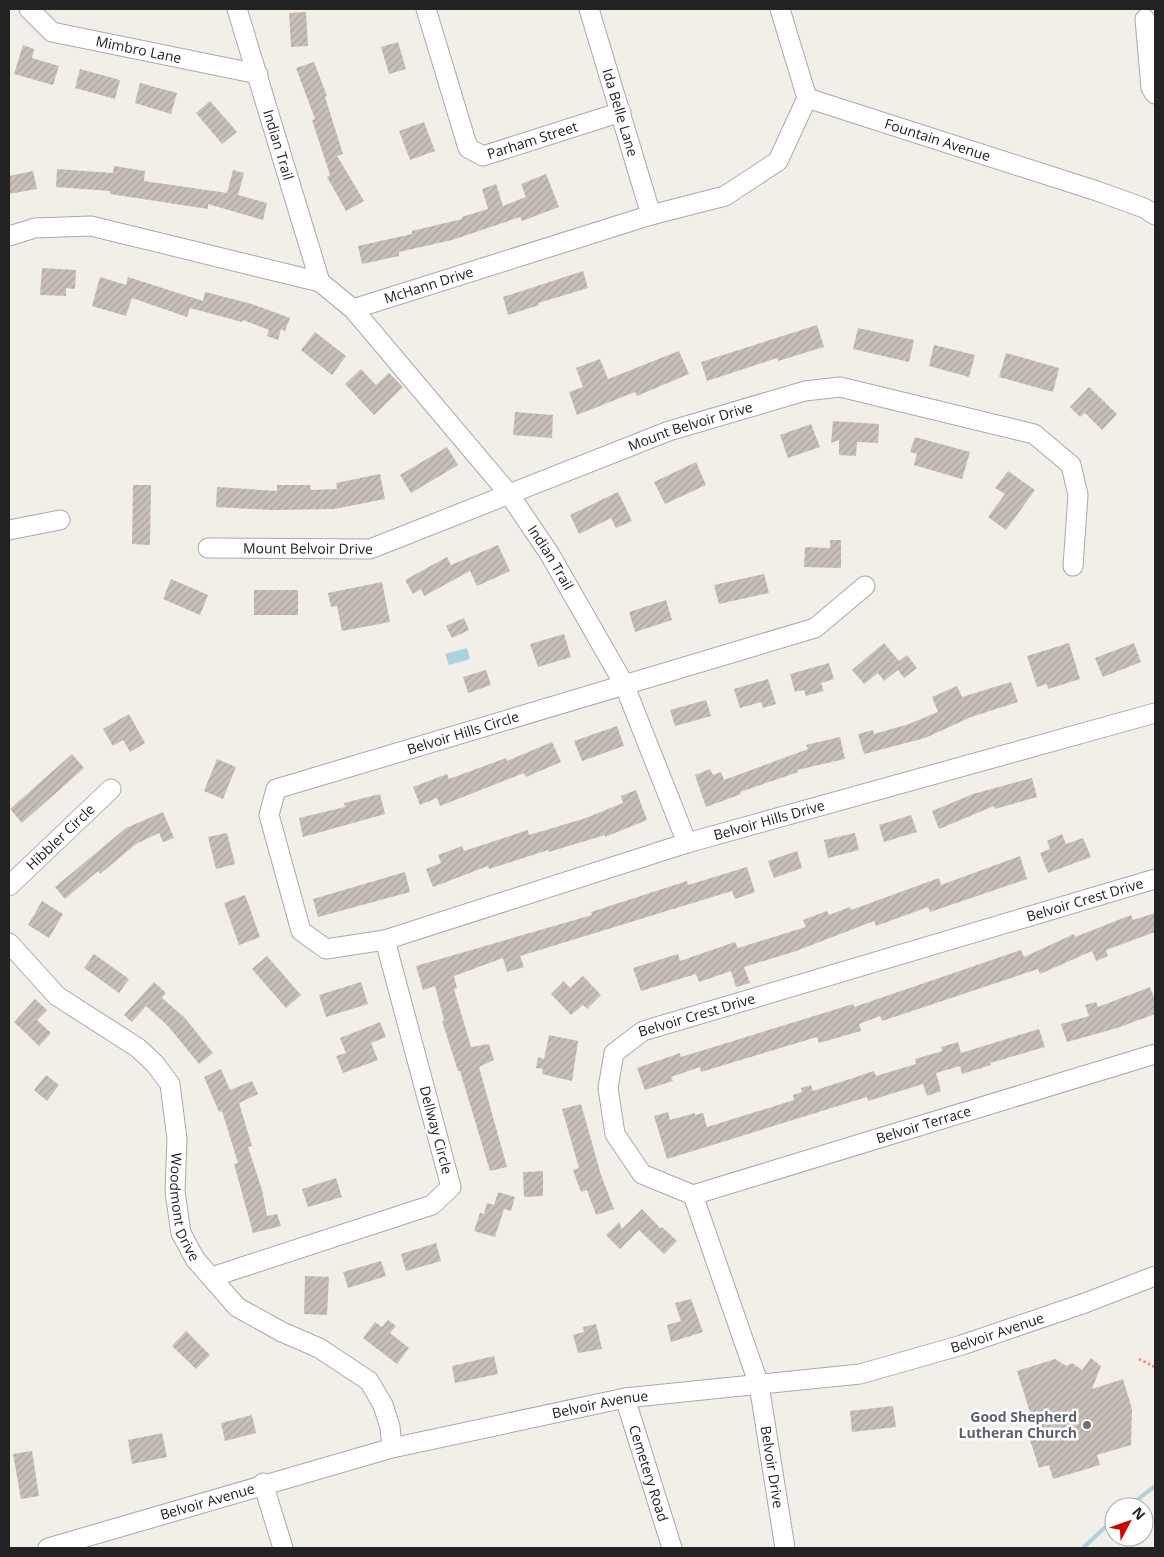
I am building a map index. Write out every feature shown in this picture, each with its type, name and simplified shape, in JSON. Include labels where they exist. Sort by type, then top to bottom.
[{"type":"street","name":"Mimbro Lane","points":[[29,9],[52,32],[258,74]]},
{"type":"street","name":"Indian Trail","points":[[236,9],[258,74],[320,282]]},
{"type":"street","name":"Parham Street","points":[[426,9],[468,148],[483,156],[620,112]]},
{"type":"street","name":"Ida Belle Lane","points":[[589,9],[651,215]]},
{"type":"street","points":[[780,9],[806,98]]},
{"type":"street","points":[[1145,19],[1151,88],[1155,94]]},
{"type":"street","name":"Fountain Avenue","points":[[806,98],[1097,191],[1144,208],[1155,215]]},
{"type":"street","name":"McHann Drive","points":[[352,308],[651,215],[725,196],[778,161],[806,98]]},
{"type":"street","points":[[9,236],[35,228],[91,226],[320,282],[352,308]]},
{"type":"street","name":"Indian Trail","points":[[352,308],[509,494],[549,553],[624,684],[687,844]]},
{"type":"street","name":"Mount Belvoir Drive","points":[[208,548],[370,549],[669,431],[805,391],[840,386],[1034,434],[1071,465],[1078,495],[1073,566]]},
{"type":"street","points":[[9,530],[60,520]]},
{"type":"street","name":"Belvoir Hills Circle","points":[[385,940],[326,949],[301,931],[269,815],[276,789],[815,628],[865,586]]},
{"type":"street","name":"Belvoir Hills Drive","points":[[385,940],[687,844],[1155,713]]},
{"type":"street","name":"Hibbler Circle","points":[[9,886],[111,789]]},
{"type":"street","name":"Belvoir Crest Drive","points":[[693,1195],[642,1174],[615,1134],[608,1088],[614,1053],[643,1031],[1155,879]]},
{"type":"street","name":"Dellway Circle","points":[[212,1277],[432,1205],[451,1187],[385,940]]},
{"type":"street","name":"Woodmont Drive","points":[[9,943],[57,996],[138,1048],[155,1064],[170,1084],[177,1139],[175,1192],[181,1233],[195,1259],[237,1307],[282,1332],[319,1348],[369,1381],[383,1405],[390,1427],[392,1448]]},
{"type":"street","name":"Belvoir Terrace","points":[[693,1195],[1155,1054]]},
{"type":"street","points":[[693,1195],[760,1385]]},
{"type":"street","name":"Belvoir Avenue","points":[[48,1548],[264,1483],[392,1448],[625,1398],[860,1374],[962,1345],[1085,1303],[1155,1276]]},
{"type":"street","name":"Belvoir Drive","points":[[760,1385],[785,1548]]},
{"type":"street","name":"Cemetery Road","points":[[625,1398],[672,1548]]},
{"type":"street","points":[[264,1483],[283,1548]]},
{"type":"path","points":[[1139,1359],[1155,1367]]},
{"type":"water","points":[[467,648],[470,659],[449,665],[445,654]]},
{"type":"building","points":[[306,12],[308,46],[291,47],[289,13]]},
{"type":"building","points":[[398,42],[406,69],[389,74],[381,47]]},
{"type":"building","points":[[23,45],[34,49],[32,58],[59,66],[53,85],[14,74]]},
{"type":"building","points":[[314,62],[327,96],[325,97],[343,154],[337,156],[364,201],[346,211],[327,177],[330,175],[312,120],[315,119],[296,68]]},
{"type":"building","points":[[80,69],[120,80],[115,99],[75,88]]},
{"type":"building","points":[[140,83],[177,93],[171,114],[135,103]]},
{"type":"building","points":[[210,101],[237,132],[222,144],[196,113]]},
{"type":"building","points":[[424,122],[435,151],[410,160],[399,131]]},
{"type":"building","points":[[114,166],[145,171],[144,181],[227,193],[233,170],[244,173],[238,195],[267,203],[263,220],[208,204],[208,209],[110,194],[110,191],[56,187],[57,169],[113,173]]},
{"type":"building","points":[[33,171],[37,189],[9,194],[9,176]]},
{"type":"building","points":[[546,174],[559,207],[522,221],[520,217],[452,240],[399,252],[399,256],[362,264],[358,246],[412,234],[412,231],[462,219],[462,217],[488,209],[482,189],[496,184],[503,206],[526,197],[521,184]]},
{"type":"building","points":[[42,268],[76,270],[75,289],[66,288],[66,296],[40,295]]},
{"type":"building","points":[[583,271],[588,288],[538,303],[539,305],[508,315],[503,297]]},
{"type":"building","points":[[100,277],[126,285],[128,277],[203,301],[205,292],[252,304],[290,318],[285,331],[281,329],[278,340],[267,336],[269,330],[243,320],[242,322],[190,308],[187,317],[132,298],[126,316],[92,306]]},
{"type":"building","points":[[817,325],[824,347],[778,361],[777,358],[707,381],[701,362]]},
{"type":"building","points":[[858,328],[914,340],[909,362],[853,349]]},
{"type":"building","points":[[315,332],[346,356],[332,375],[301,350]]},
{"type":"building","points":[[934,345],[975,355],[969,377],[929,366]]},
{"type":"building","points":[[679,351],[689,374],[637,396],[635,392],[577,415],[569,392],[583,387],[576,368],[600,359],[608,379]]},
{"type":"building","points":[[1006,353],[1059,368],[1053,392],[999,377]]},
{"type":"building","points":[[361,369],[376,385],[389,373],[403,387],[374,415],[345,384]]},
{"type":"building","points":[[1089,387],[1117,414],[1102,430],[1085,413],[1080,417],[1070,407]]},
{"type":"building","points":[[515,412],[553,415],[552,438],[513,435]]},
{"type":"building","points":[[833,421],[879,424],[878,443],[857,442],[856,456],[839,455],[839,440],[831,443]]},
{"type":"building","points":[[811,424],[820,447],[788,458],[780,435]]},
{"type":"building","points":[[915,437],[970,452],[962,479],[914,465],[917,454],[910,452]]},
{"type":"building","points":[[447,447],[458,465],[411,493],[400,475]]},
{"type":"building","points":[[696,462],[706,485],[665,504],[654,482]]},
{"type":"building","points":[[1008,471],[1035,490],[1006,530],[988,517],[1005,494],[995,488]]},
{"type":"building","points":[[380,474],[385,499],[334,509],[272,510],[216,507],[217,487],[277,491],[277,485],[310,485],[311,490],[337,489],[336,483]]},
{"type":"building","points":[[133,485],[151,485],[150,545],[132,544]]},
{"type":"building","points":[[618,492],[632,521],[616,528],[611,518],[579,534],[570,515]]},
{"type":"building","points":[[830,540],[841,540],[841,568],[804,567],[805,547],[830,548]]},
{"type":"building","points":[[498,545],[510,571],[477,586],[470,571],[424,596],[421,589],[413,594],[405,580],[447,557],[451,565]]},
{"type":"building","points":[[764,574],[769,593],[719,604],[714,585]]},
{"type":"building","points":[[171,579],[208,595],[200,615],[163,599]]},
{"type":"building","points":[[382,582],[390,622],[342,631],[337,606],[331,607],[328,593]]},
{"type":"building","points":[[254,590],[298,590],[298,615],[254,615]]},
{"type":"building","points":[[666,600],[672,620],[635,632],[629,612]]},
{"type":"building","points":[[464,618],[469,630],[452,638],[446,626]]},
{"type":"building","points":[[564,634],[571,657],[538,667],[530,644]]},
{"type":"building","points":[[884,643],[899,661],[907,655],[917,668],[904,678],[898,670],[884,681],[878,673],[864,684],[852,670]]},
{"type":"building","points":[[1069,643],[1080,679],[1048,689],[1047,684],[1037,687],[1027,656]]},
{"type":"building","points":[[1134,643],[1141,662],[1103,677],[1095,658]]},
{"type":"building","points":[[829,663],[834,679],[821,683],[824,691],[806,696],[804,690],[795,692],[790,674]]},
{"type":"building","points":[[486,670],[491,685],[468,693],[463,677]]},
{"type":"building","points":[[768,679],[776,704],[763,708],[761,702],[740,708],[734,689]]},
{"type":"building","points":[[1011,682],[1018,702],[971,717],[925,738],[864,754],[858,734],[873,730],[874,734],[909,724],[938,712],[932,697],[957,686],[962,697]]},
{"type":"building","points":[[706,700],[711,716],[675,726],[670,710]]},
{"type":"building","points":[[129,714],[145,743],[130,752],[123,740],[113,746],[103,729]]},
{"type":"building","points":[[617,726],[624,746],[582,761],[574,741]]},
{"type":"building","points":[[840,737],[845,759],[797,770],[798,772],[740,792],[741,794],[706,807],[695,775],[710,769],[713,775],[721,772],[724,780],[808,749],[806,745]]},
{"type":"building","points":[[552,742],[561,762],[526,777],[524,773],[440,806],[437,798],[420,805],[413,787],[447,774],[449,779],[506,758],[507,761]]},
{"type":"building","points":[[72,754],[84,768],[22,823],[10,809]]},
{"type":"building","points":[[217,759],[236,767],[223,799],[204,791]]},
{"type":"building","points":[[1032,778],[1037,797],[995,809],[994,806],[939,829],[932,811],[973,794]]},
{"type":"building","points":[[636,790],[647,820],[605,837],[605,835],[549,852],[548,850],[489,869],[488,866],[433,887],[426,869],[441,863],[438,855],[462,846],[464,851],[528,830],[529,835],[586,818],[623,803],[621,796]]},
{"type":"building","points":[[380,794],[385,814],[303,837],[299,818],[345,807],[344,803]]},
{"type":"building","points":[[163,812],[174,838],[163,842],[159,833],[136,844],[100,874],[98,871],[65,899],[55,887],[126,828]]},
{"type":"building","points":[[911,815],[917,832],[884,842],[879,825]]},
{"type":"building","points":[[227,833],[235,864],[216,869],[208,837]]},
{"type":"building","points":[[855,833],[859,850],[828,858],[824,840]]},
{"type":"building","points":[[1062,834],[1066,844],[1083,838],[1091,857],[1048,873],[1040,853],[1050,849],[1047,841]]},
{"type":"building","points":[[797,851],[802,868],[774,878],[768,861]]},
{"type":"building","points":[[1020,856],[1027,879],[930,912],[928,907],[876,926],[874,921],[796,951],[744,967],[750,983],[736,987],[731,971],[699,982],[696,974],[641,991],[633,968],[678,954],[680,961],[735,942],[738,948],[806,927],[803,920],[827,911],[829,915],[850,907],[851,910],[939,878],[941,885]]},
{"type":"building","points":[[747,867],[755,892],[735,899],[732,891],[520,956],[524,967],[507,972],[503,958],[454,976],[457,988],[454,989],[471,1047],[489,1044],[494,1060],[479,1067],[507,1167],[490,1171],[460,1071],[458,1071],[442,1021],[444,1020],[435,986],[423,990],[416,966],[592,915],[591,912],[687,881],[688,885]]},
{"type":"building","points":[[405,872],[410,892],[318,917],[313,899]]},
{"type":"building","points":[[245,895],[260,937],[239,945],[224,903]]},
{"type":"building","points":[[42,901],[63,914],[49,938],[28,925]]},
{"type":"building","points":[[1155,913],[1155,932],[1106,950],[1108,956],[1096,961],[1092,951],[1040,974],[1038,969],[882,1021],[880,1016],[859,1024],[861,1031],[819,1043],[817,1037],[701,1072],[700,1067],[671,1077],[673,1081],[645,1090],[637,1068],[680,1053],[681,1057],[853,1004],[854,1007],[1021,950],[1024,957],[1074,934],[1075,937],[1131,915],[1133,920]]},
{"type":"building","points":[[94,954],[129,979],[119,993],[84,968]]},
{"type":"building","points":[[267,956],[301,995],[286,1008],[252,969]]},
{"type":"building","points":[[583,976],[601,995],[587,1009],[583,1005],[571,1015],[551,994],[564,981],[570,988]]},
{"type":"building","points":[[154,982],[166,993],[162,998],[185,1018],[213,1053],[199,1064],[168,1026],[146,1006],[132,1022],[124,1015]]},
{"type":"building","points":[[361,982],[368,1004],[326,1017],[319,995]]},
{"type":"building","points":[[1150,987],[1155,1000],[1155,1014],[1117,1028],[1067,1042],[1061,1024],[1089,1016],[1085,1005],[1096,1002],[1098,1007]]},
{"type":"building","points":[[35,999],[47,1010],[37,1020],[51,1033],[39,1046],[14,1022]]},
{"type":"building","points":[[380,1022],[386,1037],[371,1043],[378,1060],[343,1073],[336,1056],[346,1053],[340,1038]]},
{"type":"building","points":[[1039,1029],[1045,1047],[990,1063],[991,1065],[962,1074],[960,1066],[936,1073],[941,1091],[927,1096],[923,1084],[868,1101],[867,1097],[667,1159],[654,1116],[668,1112],[670,1120],[695,1113],[695,1115],[703,1113],[707,1127],[794,1100],[793,1095],[802,1092],[801,1088],[811,1085],[813,1091],[874,1071],[876,1076],[916,1064],[915,1059],[942,1051],[941,1047],[958,1042],[961,1053]]},
{"type":"building","points":[[549,1035],[578,1041],[572,1081],[542,1074],[543,1069],[536,1068],[538,1057],[544,1059]]},
{"type":"building","points":[[221,1069],[230,1090],[252,1081],[258,1094],[239,1103],[252,1146],[248,1147],[262,1190],[267,1216],[277,1214],[281,1226],[253,1233],[234,1164],[238,1163],[222,1111],[219,1112],[204,1077]]},
{"type":"building","points":[[46,1075],[59,1085],[47,1101],[34,1090]]},
{"type":"building","points":[[581,1104],[601,1175],[614,1209],[596,1215],[587,1190],[581,1192],[573,1170],[579,1168],[562,1109]]},
{"type":"building","points":[[543,1171],[543,1196],[524,1197],[523,1172]]},
{"type":"building","points":[[336,1178],[342,1197],[308,1207],[302,1189]]},
{"type":"building","points":[[498,1192],[515,1197],[511,1211],[504,1209],[495,1237],[474,1231],[480,1213],[484,1214],[487,1203],[494,1205]]},
{"type":"building","points":[[642,1209],[661,1229],[662,1227],[677,1241],[664,1254],[639,1230],[620,1249],[606,1235],[619,1222],[622,1229]]},
{"type":"building","points":[[436,1243],[441,1261],[406,1271],[401,1254]]},
{"type":"building","points":[[381,1261],[386,1276],[348,1288],[343,1272]]},
{"type":"building","points":[[305,1276],[329,1277],[327,1315],[304,1314]]},
{"type":"building","points":[[691,1299],[703,1332],[671,1342],[667,1325],[681,1321],[675,1303]]},
{"type":"building","points":[[388,1320],[396,1326],[390,1333],[409,1348],[397,1364],[363,1338],[375,1322],[382,1327]]},
{"type":"building","points":[[596,1324],[602,1349],[578,1353],[573,1335],[584,1332],[583,1327]]},
{"type":"building","points":[[186,1331],[210,1355],[196,1369],[172,1346]]},
{"type":"building","points":[[494,1356],[498,1374],[455,1383],[452,1366]]},
{"type":"building","name":"Good Shepherd Lutheran Church","points":[[1091,1358],[1101,1366],[1092,1389],[1123,1379],[1132,1409],[1131,1445],[1097,1455],[1100,1465],[1053,1479],[1049,1465],[1039,1468],[1030,1440],[1045,1435],[1038,1416],[1030,1412],[1017,1371],[1055,1359],[1066,1366],[1072,1363],[1082,1370]]},
{"type":"building","points":[[893,1406],[896,1427],[852,1432],[850,1411]]},
{"type":"building","points":[[252,1415],[256,1433],[225,1441],[221,1423]]},
{"type":"building","points":[[162,1433],[167,1457],[132,1464],[128,1440]]},
{"type":"building","points":[[32,1451],[39,1496],[21,1499],[13,1454]]},
{"type":"waterway","points":[[1141,1497],[1155,1486]]},
{"type":"waterway","points":[[1083,1548],[1104,1528]]},
{"type":"place","name":"Good Shepherd Lutheran Church","points":[[1087,1425]]}]
